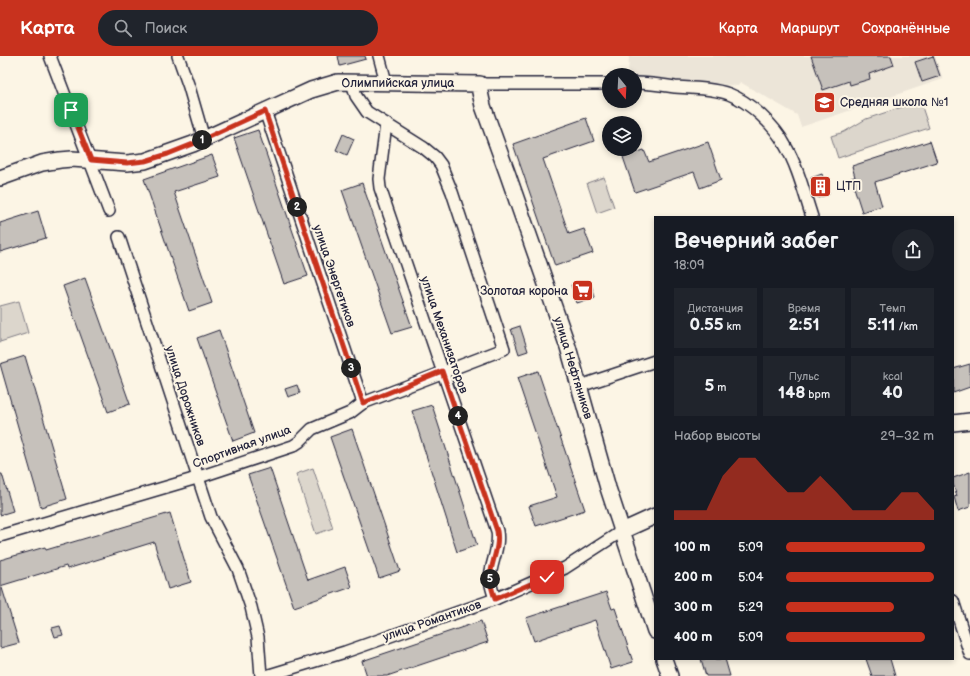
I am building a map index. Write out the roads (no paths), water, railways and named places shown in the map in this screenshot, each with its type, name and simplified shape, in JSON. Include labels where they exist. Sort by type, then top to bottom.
[{"type":"street","points":[[50,56],[109,210]]},
{"type":"street","points":[[178,56],[189,87],[204,139]]},
{"type":"street","points":[[379,56],[386,82]]},
{"type":"street","points":[[352,82],[360,104],[367,112],[386,124]]},
{"type":"street","name":"Олимпийская улица","points":[[0,178],[42,163],[66,159],[127,163],[145,161],[168,154],[204,139],[311,90],[329,84],[352,82],[480,84]]},
{"type":"street","points":[[480,84],[602,84]]},
{"type":"street","name":"улица Нефтяников","points":[[480,84],[480,92],[485,111],[580,386],[608,488],[654,628]]},
{"type":"street","points":[[642,84],[695,88],[730,94],[752,108],[770,125],[785,144],[792,159],[812,216]]},
{"type":"street","name":"улица Энергетиков","points":[[265,111],[363,403]]},
{"type":"street","name":"Спортивная улица","points":[[0,536],[198,477],[293,446],[312,429],[350,413],[363,403],[442,371],[504,349],[452,192],[441,165],[424,148],[386,124]]},
{"type":"street","name":"улица Механизаторов","points":[[386,124],[379,179],[380,188],[497,531],[498,545],[490,577],[490,583],[495,599]]},
{"type":"street","name":"улица Дорожников","points":[[119,238],[211,517],[238,569],[249,600],[258,637],[261,676]]},
{"type":"street","points":[[580,386],[654,361]]},
{"type":"street","points":[[954,423],[970,421]]},
{"type":"street","name":"улица Романтиков","points":[[266,676],[351,649],[495,599],[565,568],[622,531],[654,516]]},
{"type":"street","points":[[954,605],[970,654]]},
{"type":"street","points":[[664,660],[670,676]]},
{"type":"place","name":"Средняя школа №1","points":[[825,102]]},
{"type":"place","name":"ЦТП","points":[[820,186]]},
{"type":"place","name":"Золотая корона","points":[[583,291]]}]
